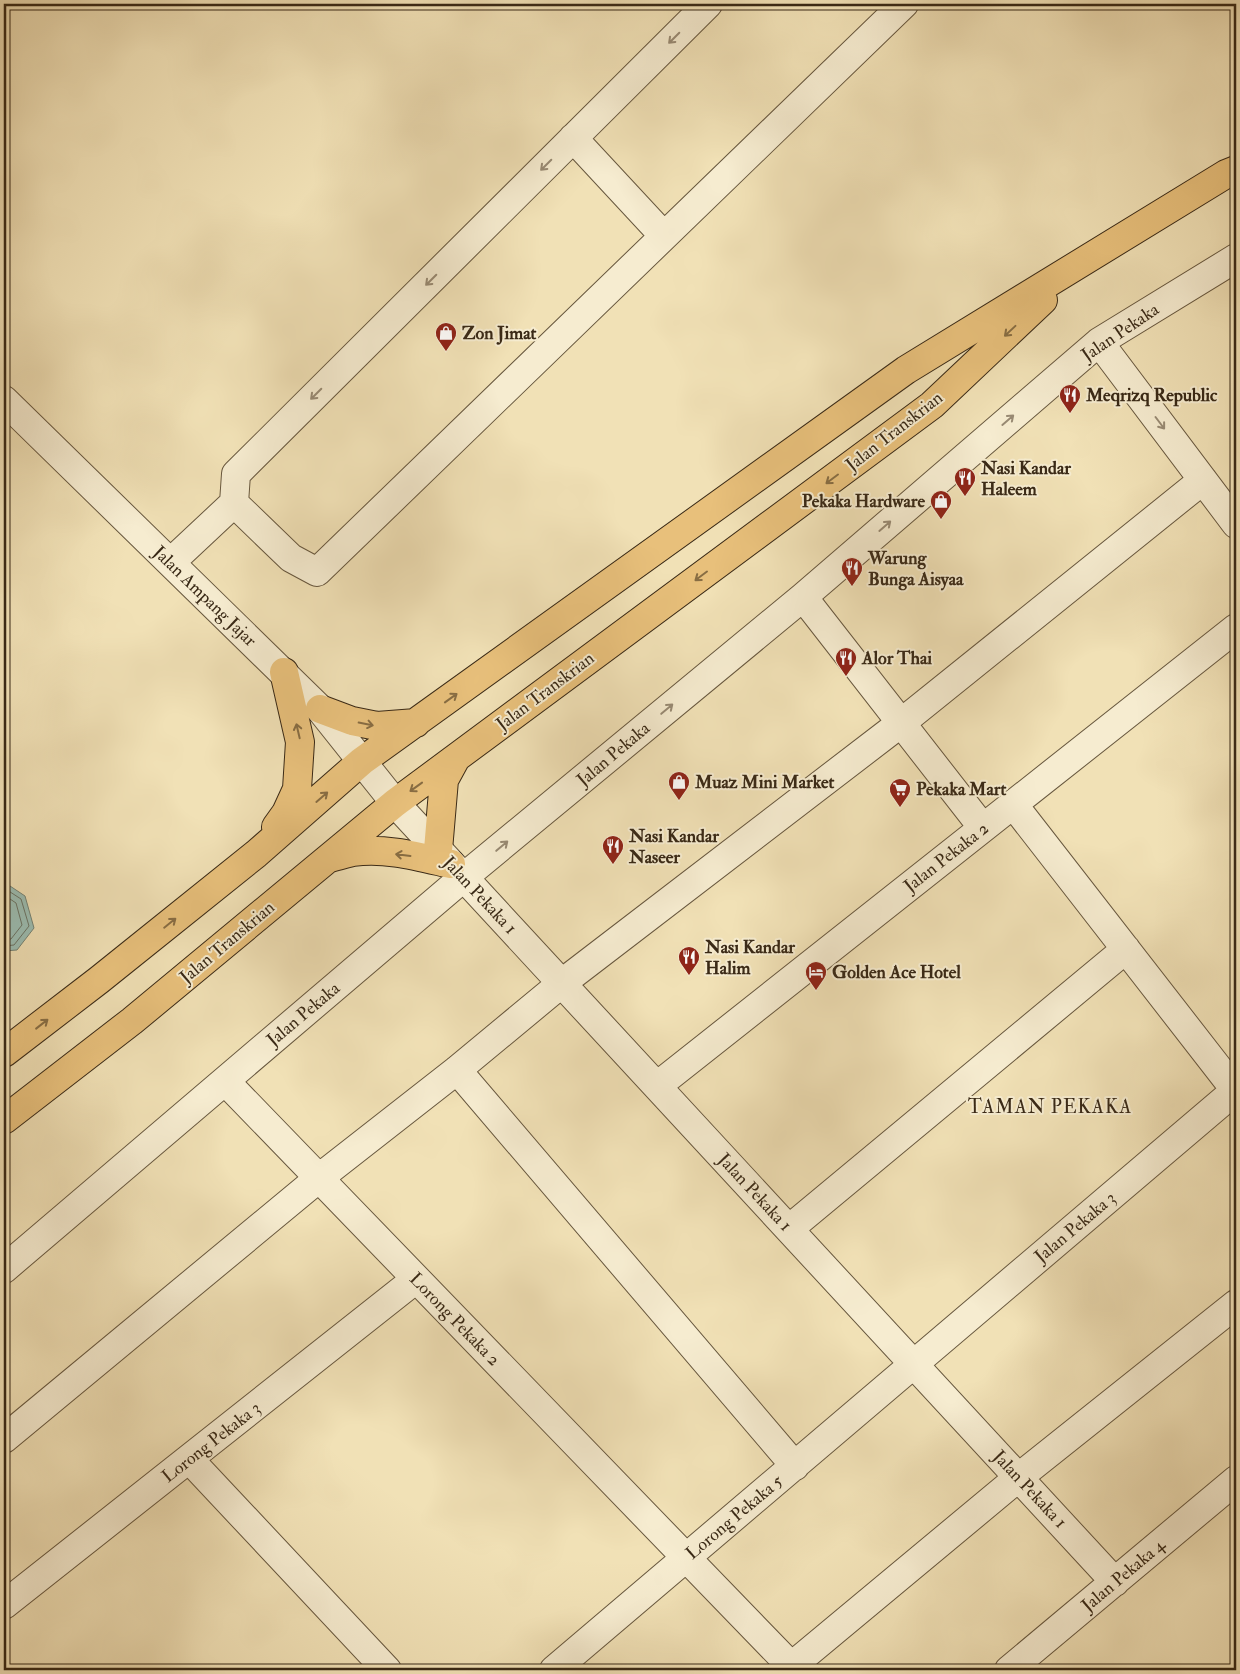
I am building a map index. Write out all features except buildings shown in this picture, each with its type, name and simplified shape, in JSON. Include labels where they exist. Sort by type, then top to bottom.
[{"type":"main road","name":"Jalan Transkrian","points":[[4,1054],[256,854],[362,761],[906,370],[1226,174],[1236,170]]},
{"type":"main road","name":"Jalan Transkrian","points":[[4,1120],[132,1020],[394,803],[932,405],[1084,262]]},
{"type":"main road","points":[[256,854],[286,813],[297,789],[300,742],[284,672]]},
{"type":"main road","points":[[320,708],[352,721],[378,726],[416,723]]},
{"type":"main road","points":[[328,858],[354,852],[380,852],[414,856],[451,864],[444,780],[457,757]]},
{"type":"street","points":[[171,562],[234,503],[236,474],[708,4]]},
{"type":"street","points":[[234,503],[290,558],[317,572],[904,4]]},
{"type":"street","points":[[574,138],[664,236]]},
{"type":"street","name":"Jalan Pekaka","points":[[4,1269],[225,1081],[451,864],[803,597],[1099,342],[1236,258]]},
{"type":"street","points":[[1099,342],[1236,524]]},
{"type":"street","name":"Jalan Ampang Jajar","points":[[4,400],[320,708],[394,803]]},
{"type":"street","points":[[4,1439],[319,1178],[457,1070],[562,984],[901,723],[1203,480]]},
{"type":"street","points":[[803,597],[983,828]]},
{"type":"street","name":"Jalan Pekaka 2","points":[[657,1086],[1236,628]]},
{"type":"street","name":"Jalan Pekaka 1","points":[[394,803],[1115,1582]]},
{"type":"street","points":[[1013,804],[1236,1091]]},
{"type":"street","points":[[789,1229],[1126,949]]},
{"type":"street","points":[[457,1070],[795,1466]]},
{"type":"street","name":"Lorong Pekaka 2","points":[[225,1081],[686,1558],[789,1668]]},
{"type":"street","name":"Jalan Pekaka 3","points":[[914,1364],[1236,1091]]},
{"type":"street","name":"Lorong Pekaka 3","points":[[4,1605],[416,1279]]},
{"type":"street","points":[[789,1668],[1019,1477],[1236,1304]]},
{"type":"street","name":"Lorong Pekaka 5","points":[[554,1670],[914,1364]]},
{"type":"street","points":[[190,1459],[387,1670]]},
{"type":"street","name":"Jalan Pekaka 4","points":[[1009,1670],[1236,1480]]},
{"type":"water","points":[[4,882],[25,896],[34,928],[17,950],[4,951]]},
{"type":"place","name":"Zon Jimat","points":[[446,352]]},
{"type":"place","name":"Meqrizq Republic","points":[[1070,414]]},
{"type":"place","name":"Nasi Kandar Haleem","points":[[965,497]]},
{"type":"place","name":"Pekaka Hardware","points":[[941,520]]},
{"type":"place","name":"Warung Bunga Aisyaa","points":[[852,587]]},
{"type":"place","name":"Alor Thai","points":[[846,677]]},
{"type":"place","name":"Muaz Mini Market","points":[[679,801]]},
{"type":"place","name":"Pekaka Mart","points":[[900,808]]},
{"type":"place","name":"Nasi Kandar Naseer","points":[[613,865]]},
{"type":"place","name":"Nasi Kandar Halim","points":[[689,976]]},
{"type":"place","name":"Golden Ace Hotel","points":[[816,991]]},
{"type":"district","name":"TAMAN PEKAKA","points":[[1050,1106]]}]
